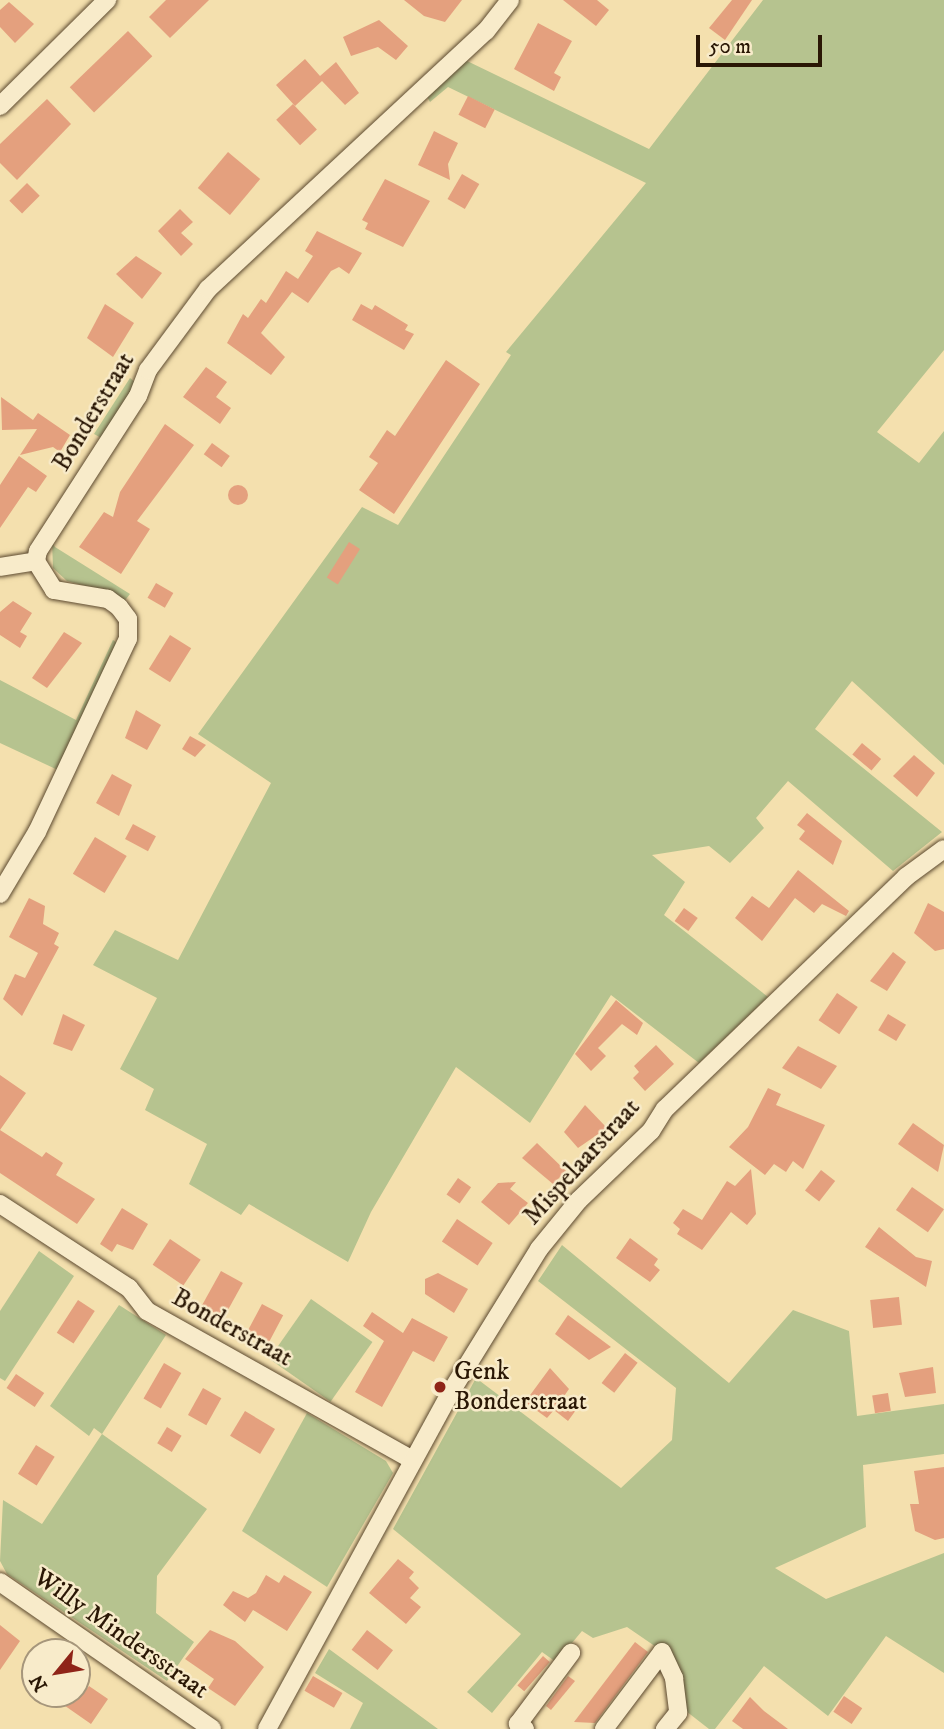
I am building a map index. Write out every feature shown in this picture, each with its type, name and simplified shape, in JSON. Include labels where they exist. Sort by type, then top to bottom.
[{"type":"street","points":[[0,106],[107,0]]},
{"type":"street","name":"Bonderstraat","points":[[36,561],[138,396],[148,370],[194,306],[486,31],[510,0]]},
{"type":"street","points":[[0,567],[36,561],[54,590],[108,599],[119,607],[128,619],[128,639],[37,832],[0,894]]},
{"type":"street","name":"Mispelaarstraat","points":[[267,1729],[413,1460],[509,1291],[579,1200],[898,885],[944,849]]},
{"type":"street","name":"Bonderstraat","points":[[0,1204],[129,1288],[147,1311],[413,1460]]},
{"type":"street","name":"Willy Mindersstraat","points":[[0,1582],[212,1729]]},
{"type":"street","points":[[604,1729],[662,1652],[674,1678],[678,1713],[665,1729]]},
{"type":"street","points":[[525,1729],[518,1724],[571,1653]]},
{"type":"street","points":[[611,1729],[659,1664]]},
{"type":"street","points":[[659,1729],[673,1710]]},
{"type":"green space","points":[[763,0],[944,0],[944,350],[877,432],[919,463],[944,431],[944,765],[852,681],[815,729],[942,832],[893,871],[788,781],[756,818],[764,828],[730,863],[709,846],[652,855],[685,882],[664,915],[768,997],[699,1063],[611,995],[530,1123],[456,1067],[371,1212],[348,1262],[249,1204],[241,1215],[189,1184],[207,1144],[145,1110],[154,1089],[120,1069],[157,998],[93,965],[115,930],[178,960],[271,783],[198,734],[362,507],[398,525],[511,355],[506,352],[646,183],[448,87],[430,102],[426,95],[465,60],[649,149]]},
{"type":"green space","points":[[130,378],[136,383],[103,439],[94,434]]},
{"type":"green space","points":[[52,542],[55,547],[130,594],[123,603],[112,593],[67,581],[53,568]]},
{"type":"green space","points":[[113,640],[120,645],[60,771],[0,743],[0,680],[76,720]]},
{"type":"green space","points":[[562,1245],[729,1383],[793,1310],[849,1331],[857,1416],[944,1404],[944,1454],[863,1465],[866,1527],[775,1568],[826,1599],[944,1553],[944,1673],[886,1636],[828,1716],[764,1666],[715,1729],[709,1729],[677,1704],[662,1651],[627,1627],[593,1638],[582,1631],[556,1662],[542,1652],[492,1713],[467,1692],[521,1634],[393,1529],[476,1378],[621,1488],[672,1440],[676,1388],[538,1281]]},
{"type":"green space","points":[[39,1251],[74,1276],[5,1381],[0,1378],[0,1311]]},
{"type":"green space","points":[[311,1299],[372,1342],[331,1402],[269,1359]]},
{"type":"green space","points":[[119,1305],[166,1335],[102,1434],[94,1428],[89,1436],[50,1406]]},
{"type":"green space","points":[[307,1413],[386,1461],[393,1473],[327,1587],[242,1531]]},
{"type":"green space","points":[[102,1434],[207,1509],[157,1576],[156,1613],[194,1642],[167,1681],[7,1574],[0,1561],[3,1500],[42,1524]]},
{"type":"green space","points":[[329,1649],[438,1729],[350,1729],[363,1703],[315,1673]]},
{"type":"building","points":[[166,0],[209,0],[170,38],[149,17]]},
{"type":"building","points":[[404,0],[462,0],[445,22],[424,16]]},
{"type":"building","points":[[563,0],[597,0],[609,10],[596,26]]},
{"type":"building","points":[[732,0],[752,0],[725,40],[709,28]]},
{"type":"building","points":[[9,2],[34,24],[15,43],[0,27],[0,10]]},
{"type":"building","points":[[379,20],[408,46],[396,60],[378,47],[351,56],[343,37]]},
{"type":"building","points":[[538,23],[572,41],[554,73],[561,77],[554,91],[514,69]]},
{"type":"building","points":[[128,31],[152,56],[94,112],[70,87]]},
{"type":"building","points":[[305,59],[320,76],[336,62],[359,93],[345,105],[322,81],[295,106],[276,85]]},
{"type":"building","points":[[468,96],[495,110],[485,128],[458,115]]},
{"type":"building","points":[[47,99],[71,124],[17,180],[0,163],[0,144]]},
{"type":"building","points":[[293,104],[317,130],[300,145],[276,120]]},
{"type":"building","points":[[434,131],[458,143],[448,164],[450,180],[418,165]]},
{"type":"building","points":[[228,152],[260,179],[230,215],[198,188]]},
{"type":"building","points":[[462,174],[479,184],[465,209],[448,199]]},
{"type":"building","points":[[385,179],[430,201],[403,247],[365,229],[368,223],[362,220]]},
{"type":"building","points":[[27,183],[40,196],[22,213],[9,201]]},
{"type":"building","points":[[180,209],[193,222],[181,233],[193,244],[181,256],[158,231]]},
{"type":"building","points":[[317,231],[362,253],[349,274],[339,267],[331,271],[308,303],[292,292],[261,333],[285,357],[271,375],[227,343],[243,314],[248,318],[261,299],[266,303],[286,271],[298,279],[313,256],[305,251]]},
{"type":"building","points":[[136,256],[162,273],[142,299],[116,274]]},
{"type":"building","points":[[105,304],[134,323],[113,357],[87,338]]},
{"type":"building","points":[[361,304],[372,310],[375,305],[408,325],[405,330],[414,334],[404,350],[352,320]]},
{"type":"building","points":[[446,360],[480,384],[394,514],[359,490],[378,463],[369,457],[387,430],[395,436]]},
{"type":"building","points":[[206,367],[227,382],[216,397],[231,408],[220,424],[183,397]]},
{"type":"building","points":[[1,397],[33,420],[38,413],[70,435],[60,452],[53,447],[20,455],[37,429],[2,430]]},
{"type":"building","points":[[165,424],[194,445],[137,521],[150,529],[121,574],[79,547],[104,512],[113,517],[120,492]]},
{"type":"building","points":[[212,443],[230,456],[222,467],[204,454]]},
{"type":"building","points":[[19,456],[47,476],[36,492],[28,487],[0,528],[0,485]]},
{"type":"building","points":[[238,485],[245,488],[248,495],[245,502],[238,505],[231,502],[228,495],[231,488]]},
{"type":"building","points":[[349,542],[360,549],[338,585],[327,578]]},
{"type":"building","points":[[156,583],[173,593],[165,608],[148,598]]},
{"type":"building","points":[[13,601],[32,613],[20,632],[27,636],[20,648],[0,635],[0,612]]},
{"type":"building","points":[[64,632],[82,643],[47,688],[32,678]]},
{"type":"building","points":[[170,635],[191,648],[170,682],[149,669]]},
{"type":"building","points":[[136,710],[161,725],[147,750],[125,738]]},
{"type":"building","points":[[190,736],[206,745],[195,757],[182,749]]},
{"type":"building","points":[[862,743],[881,759],[872,771],[852,754]]},
{"type":"building","points":[[914,755],[935,773],[917,797],[893,776]]},
{"type":"building","points":[[112,774],[132,785],[119,816],[96,803]]},
{"type":"building","points":[[807,813],[842,841],[833,865],[799,839],[805,831],[797,825]]},
{"type":"building","points":[[133,824],[156,836],[148,851],[125,839]]},
{"type":"building","points":[[95,837],[127,856],[105,893],[73,874]]},
{"type":"building","points":[[798,870],[849,911],[846,916],[822,904],[814,913],[795,898],[762,941],[735,918],[752,896],[769,908]]},
{"type":"building","points":[[29,898],[45,906],[43,924],[59,933],[54,944],[59,947],[22,1016],[3,999],[15,974],[25,978],[38,953],[9,937]]},
{"type":"building","points":[[928,903],[944,912],[944,949],[935,951],[914,933]]},
{"type":"building","points":[[684,908],[698,918],[688,931],[675,921]]},
{"type":"building","points":[[893,952],[906,962],[887,991],[870,981]]},
{"type":"building","points":[[837,993],[858,1007],[839,1034],[819,1020]]},
{"type":"building","points":[[616,1000],[643,1023],[637,1035],[622,1024],[598,1048],[606,1056],[591,1071],[575,1054]]},
{"type":"building","points":[[63,1014],[85,1025],[72,1051],[53,1044]]},
{"type":"building","points":[[888,1014],[906,1025],[896,1041],[878,1030]]},
{"type":"building","points":[[656,1045],[674,1064],[645,1091],[633,1078],[639,1072],[634,1066]]},
{"type":"building","points":[[798,1046],[837,1066],[821,1089],[782,1068]]},
{"type":"building","points":[[0,1075],[26,1093],[0,1130]]},
{"type":"building","points":[[768,1088],[781,1094],[776,1105],[825,1125],[803,1169],[793,1161],[786,1172],[774,1164],[765,1175],[729,1147],[748,1127]]},
{"type":"building","points":[[585,1105],[607,1128],[578,1148],[564,1132]]},
{"type":"building","points":[[913,1123],[944,1145],[938,1172],[898,1144]]},
{"type":"building","points":[[0,1130],[42,1157],[46,1152],[63,1163],[56,1175],[95,1199],[77,1224],[0,1173]]},
{"type":"building","points":[[537,1143],[566,1171],[553,1184],[522,1158]]},
{"type":"building","points":[[751,1169],[756,1214],[747,1225],[731,1212],[702,1250],[677,1234],[680,1229],[673,1223],[683,1209],[702,1220],[727,1181],[735,1186]]},
{"type":"building","points":[[821,1170],[835,1181],[819,1202],[805,1190]]},
{"type":"building","points":[[458,1178],[471,1187],[460,1204],[447,1194]]},
{"type":"building","points":[[516,1182],[510,1189],[528,1203],[509,1225],[481,1202],[498,1183]]},
{"type":"building","points":[[912,1187],[944,1209],[928,1232],[896,1210]]},
{"type":"building","points":[[122,1208],[148,1224],[133,1250],[117,1244],[112,1252],[100,1244]]},
{"type":"building","points":[[457,1219],[493,1243],[478,1265],[442,1241]]},
{"type":"building","points":[[879,1227],[916,1257],[932,1261],[926,1287],[865,1247]]},
{"type":"building","points":[[630,1238],[658,1259],[654,1265],[660,1270],[650,1282],[616,1258]]},
{"type":"building","points":[[170,1239],[201,1260],[183,1285],[153,1265]]},
{"type":"building","points":[[221,1271],[243,1283],[223,1318],[202,1306]]},
{"type":"building","points":[[438,1273],[468,1289],[454,1313],[425,1294],[425,1279]]},
{"type":"building","points":[[899,1297],[902,1325],[873,1328],[870,1300]]},
{"type":"building","points":[[78,1300],[95,1311],[74,1344],[57,1333]]},
{"type":"building","points":[[262,1304],[283,1315],[269,1343],[247,1331]]},
{"type":"building","points":[[372,1312],[403,1333],[412,1318],[448,1337],[434,1362],[413,1351],[382,1407],[355,1392],[384,1341],[363,1326]]},
{"type":"building","points":[[568,1315],[611,1347],[589,1360],[555,1334]]},
{"type":"building","points":[[625,1353],[638,1363],[614,1393],[602,1383]]},
{"type":"building","points":[[164,1363],[181,1373],[161,1409],[144,1399]]},
{"type":"building","points":[[933,1367],[936,1393],[905,1397],[899,1373]]},
{"type":"building","points":[[550,1368],[569,1389],[562,1399],[576,1410],[568,1421],[554,1410],[547,1418],[525,1402]]},
{"type":"building","points":[[16,1374],[44,1393],[35,1407],[6,1388]]},
{"type":"building","points":[[203,1388],[221,1398],[206,1425],[188,1415]]},
{"type":"building","points":[[888,1393],[891,1411],[875,1413],[872,1396]]},
{"type":"building","points":[[245,1411],[275,1429],[260,1454],[230,1436]]},
{"type":"building","points":[[167,1427],[182,1436],[172,1452],[157,1443]]},
{"type":"building","points":[[36,1445],[55,1457],[37,1485],[18,1474]]},
{"type":"building","points":[[944,1467],[944,1538],[935,1540],[915,1531],[910,1504],[919,1504],[914,1471]]},
{"type":"building","points":[[398,1559],[414,1572],[409,1578],[419,1588],[410,1598],[421,1607],[406,1624],[369,1593]]},
{"type":"building","points":[[266,1575],[279,1583],[284,1575],[312,1592],[287,1631],[253,1610],[245,1622],[223,1605],[233,1591],[248,1598],[256,1593]]},
{"type":"building","points":[[0,1625],[20,1641],[0,1670]]},
{"type":"building","points":[[210,1630],[235,1641],[264,1667],[235,1706],[208,1688],[214,1679],[185,1659]]},
{"type":"building","points":[[367,1630],[393,1650],[378,1670],[352,1650]]},
{"type":"building","points":[[635,1642],[648,1652],[595,1723],[574,1722]]},
{"type":"building","points":[[543,1656],[550,1662],[524,1691],[517,1685]]},
{"type":"building","points":[[313,1676],[342,1693],[334,1708],[304,1691]]},
{"type":"building","points":[[568,1676],[575,1681],[551,1710],[546,1706]]},
{"type":"building","points":[[91,1687],[108,1699],[91,1724],[68,1708],[91,1708]]},
{"type":"building","points":[[844,1696],[862,1708],[852,1724],[833,1712]]},
{"type":"building","points":[[750,1697],[788,1729],[743,1729],[732,1721]]},
{"type":"place","name":"Genk Bonderstraat","points":[[440,1387]]}]
